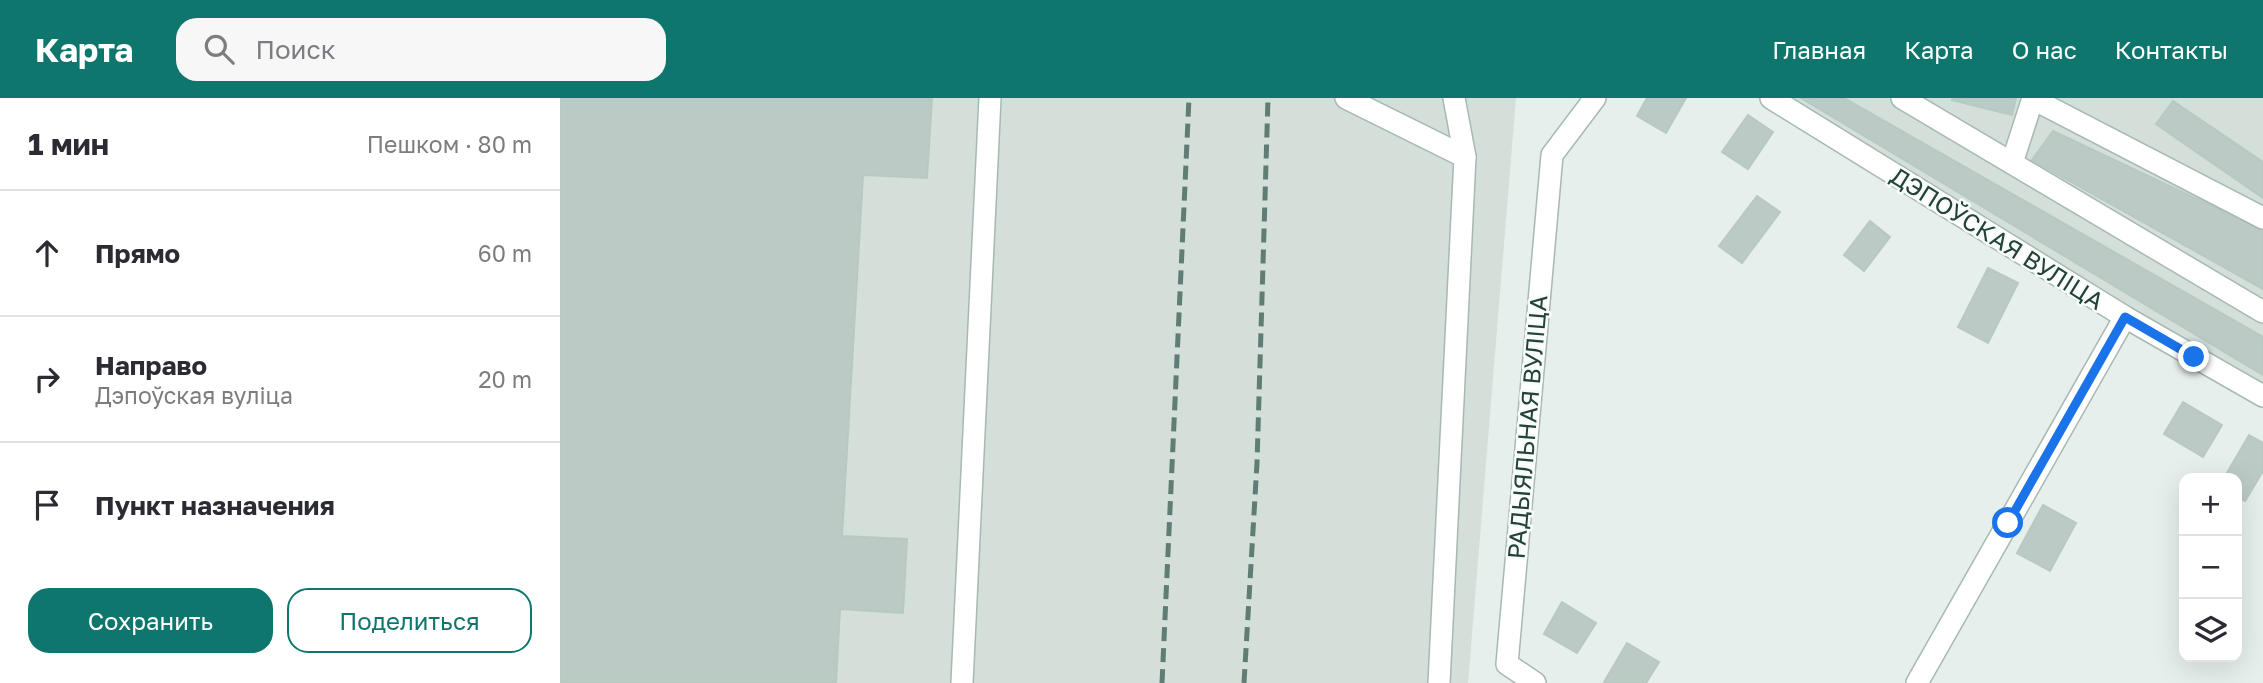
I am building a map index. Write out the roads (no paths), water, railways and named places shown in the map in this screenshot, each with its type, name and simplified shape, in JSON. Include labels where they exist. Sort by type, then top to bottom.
[{"type":"street","points":[[962,683],[990,98]]},
{"type":"street","points":[[1346,98],[1465,157]]},
{"type":"street","points":[[1439,683],[1465,157],[1454,98]]},
{"type":"street","name":"РАДЫЯЛЬНАЯ ВУЛІЦА","points":[[1535,683],[1507,664],[1552,155],[1595,98]]},
{"type":"street","name":"ДЭПОЎСКАЯ ВУЛІЦА","points":[[1771,98],[2125,317],[2263,396]]},
{"type":"street","points":[[1902,98],[1936,107],[2012,163],[2263,312]]},
{"type":"street","points":[[2012,163],[2033,99],[2263,218]]},
{"type":"street","points":[[1917,683],[2125,317]]},
{"type":"railway","points":[[1162,683],[1189,98]]},
{"type":"railway","points":[[1244,683],[1257,463],[1268,98]]}]
